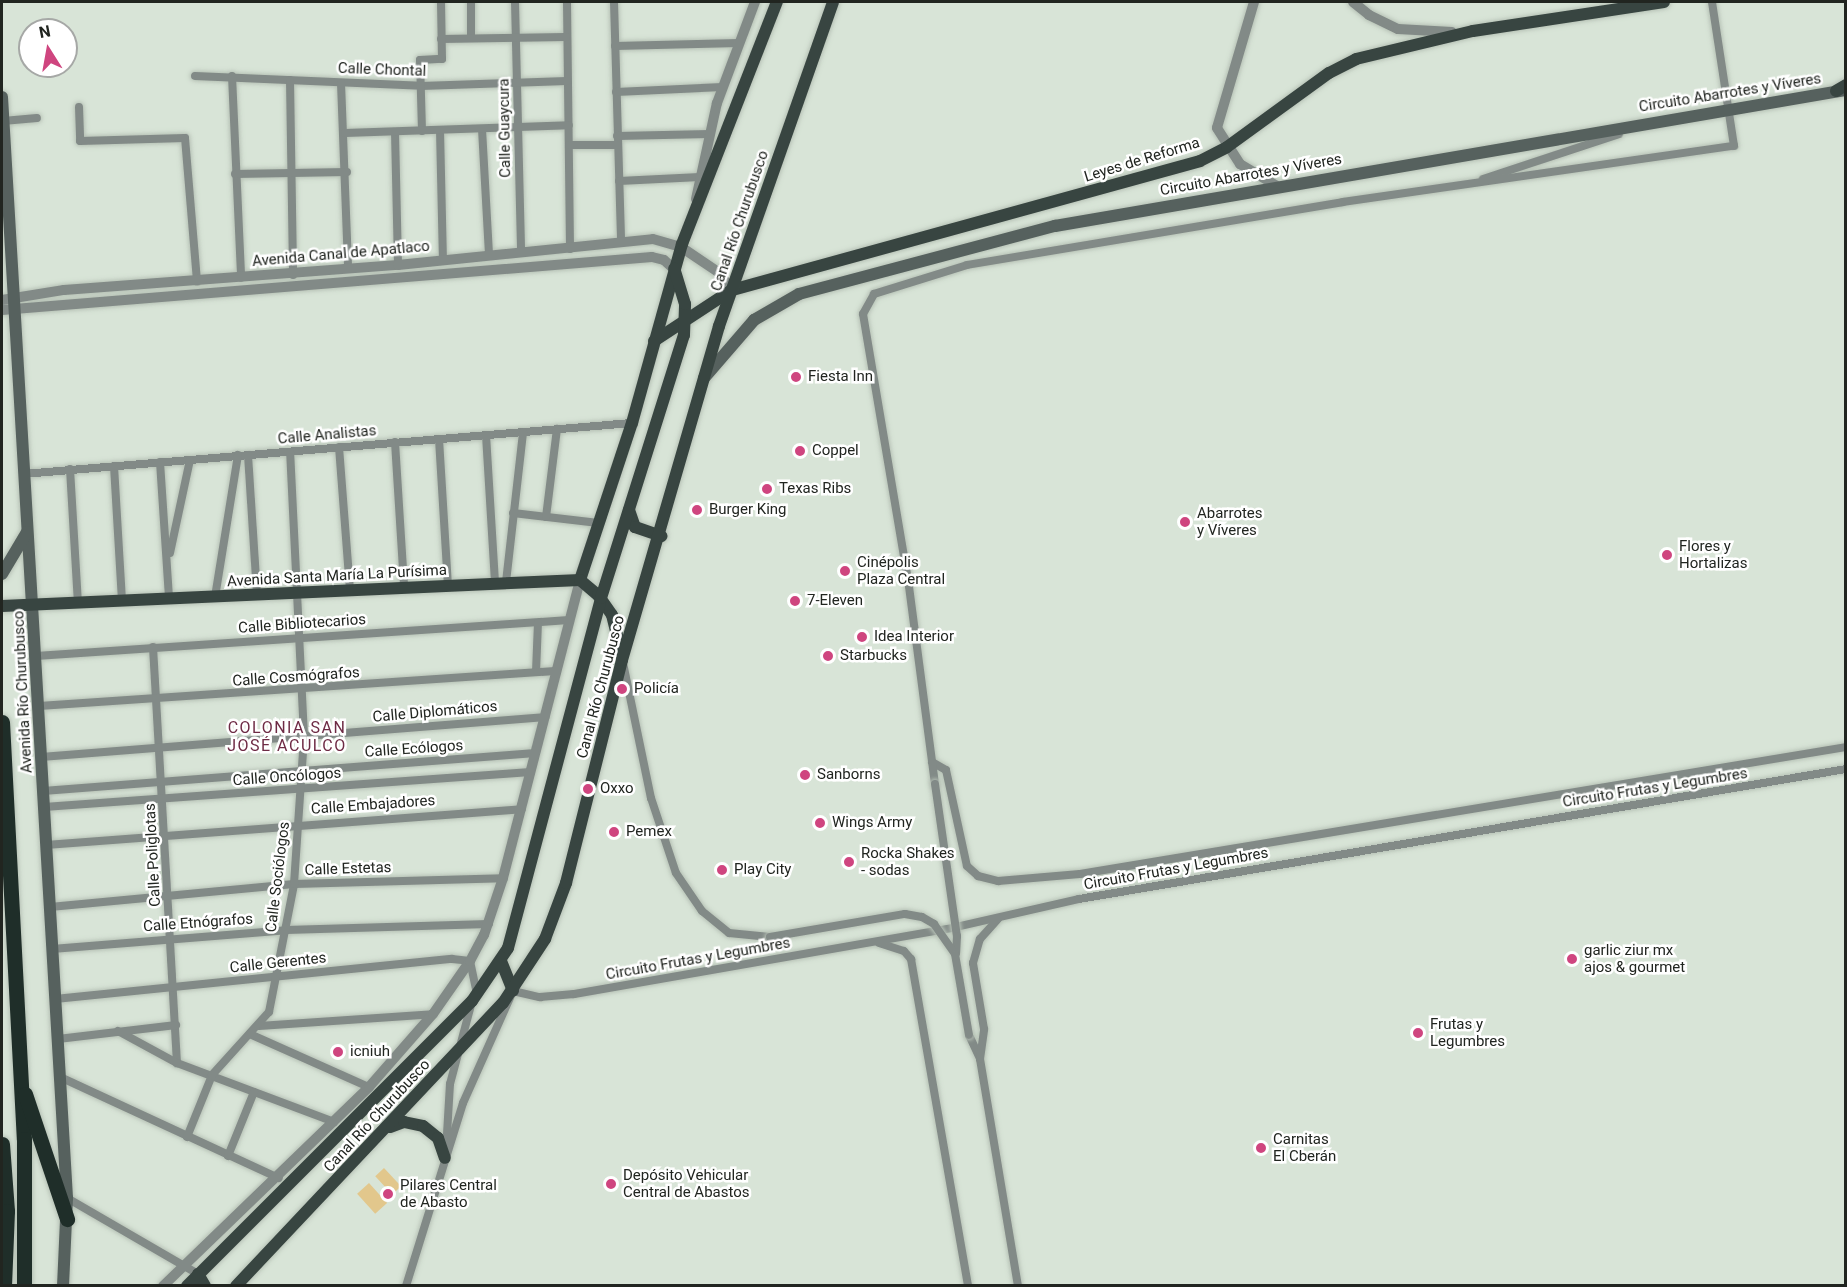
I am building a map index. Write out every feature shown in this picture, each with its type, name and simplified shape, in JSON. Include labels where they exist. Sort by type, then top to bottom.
[{"type":"highway","points":[[2,724],[22,1089],[27,1234],[24,1286]]},
{"type":"highway","points":[[22,1089],[67,1219]]},
{"type":"highway","points":[[2,1144],[7,1211],[4,1286]]},
{"type":"main road","name":"Canal Río Churubusco","points":[[580,580],[632,423],[681,247],[777,2]]},
{"type":"main road","name":"Canal Río Churubusco","points":[[240,1284],[513,991],[536,956],[560,902],[622,660],[661,536],[702,382],[833,2]]},
{"type":"main road","name":"Leyes de Reforma","points":[[654,341],[686,316],[732,290],[1200,161],[1227,147],[1292,98],[1356,59],[1473,32],[1664,2]]},
{"type":"main road","name":"Circuito Abarrotes y Víveres","points":[[702,382],[754,320],[799,294],[1055,226],[1842,89]]},
{"type":"main road","name":"Avenida Río Churubusco","points":[[2,97],[7,296],[24,474],[33,605],[67,1198],[63,1286]]},
{"type":"main road","name":"Canal Río Churubusco","points":[[187,1286],[475,998],[501,961],[519,918],[600,598],[682,344],[686,316],[674,269]]},
{"type":"main road","points":[[629,506],[635,527],[661,536]]},
{"type":"main road","points":[[2,574],[27,532]]},
{"type":"main road","points":[[580,580],[600,598],[616,626],[622,660]]},
{"type":"main road","name":"Avenida Santa María La Purísima","points":[[2,606],[580,580]]},
{"type":"main road","points":[[501,961],[513,991]]},
{"type":"main road","points":[[386,1129],[404,1122],[423,1126],[438,1138],[446,1156]]},
{"type":"main road","points":[[198,1274],[205,1286]]},
{"type":"street","points":[[422,130],[420,60],[442,59],[441,2]]},
{"type":"street","points":[[471,2],[471,38]]},
{"type":"street","name":"Calle Guaycura","points":[[515,2],[521,253]]},
{"type":"street","points":[[566,2],[570,249]]},
{"type":"street","points":[[614,2],[621,242]]},
{"type":"street","name":"Canal Río Churubusco","points":[[693,216],[710,134],[723,87],[755,2]]},
{"type":"street","points":[[1254,2],[1217,119],[1227,147],[1249,172],[1277,186]]},
{"type":"street","points":[[1353,2],[1369,15],[1398,29],[1428,33],[1473,32]]},
{"type":"street","points":[[1018,1286],[980,1059],[969,1035],[956,954],[957,936],[909,586],[863,314],[874,294],[967,265],[1466,185],[1734,146],[1712,2]]},
{"type":"street","points":[[441,39],[566,37]]},
{"type":"street","points":[[615,46],[739,43]]},
{"type":"street","name":"Calle Chontal","points":[[195,76],[421,86],[567,81]]},
{"type":"street","points":[[232,76],[241,278]]},
{"type":"street","points":[[290,80],[293,274]]},
{"type":"street","points":[[341,83],[347,171],[348,269]]},
{"type":"street","points":[[616,92],[723,87]]},
{"type":"street","points":[[79,107],[80,141],[185,138],[197,281]]},
{"type":"street","points":[[3,121],[37,118]]},
{"type":"street","points":[[1466,185],[1660,120]]},
{"type":"street","points":[[345,133],[569,126]]},
{"type":"street","points":[[482,129],[489,256]]},
{"type":"street","points":[[440,130],[443,260]]},
{"type":"street","points":[[396,132],[398,265]]},
{"type":"street","points":[[569,145],[710,134]]},
{"type":"street","points":[[235,174],[347,171]]},
{"type":"street","points":[[619,181],[700,177]]},
{"type":"street","name":"Avenida Canal de Apatlaco","points":[[7,296],[398,265],[621,242],[660,240],[681,247]]},
{"type":"street","points":[[681,247],[723,275],[732,290]]},
{"type":"street","points":[[546,251],[546,267]]},
{"type":"street","name":"Avenida Canal de Apatlaco","points":[[8,310],[652,257],[664,260],[674,269]]},
{"type":"street","name":"Calle Analistas","points":[[24,474],[632,423]]},
{"type":"street","points":[[546,517],[557,429]]},
{"type":"street","points":[[500,583],[513,513],[523,432]]},
{"type":"street","points":[[486,435],[500,583]]},
{"type":"street","points":[[439,439],[448,585]]},
{"type":"street","points":[[395,442],[404,587]]},
{"type":"street","points":[[339,447],[350,590]]},
{"type":"street","name":"Calle Sociólogos","points":[[187,1137],[212,1075],[252,1035],[269,1012],[294,884],[304,736],[301,638],[290,452]]},
{"type":"street","points":[[215,597],[238,455]]},
{"type":"street","points":[[248,455],[257,595]]},
{"type":"street","points":[[168,564],[190,460]]},
{"type":"street","points":[[160,462],[169,599]]},
{"type":"street","points":[[114,466],[122,601]]},
{"type":"street","points":[[70,470],[78,603]]},
{"type":"street","points":[[513,513],[598,523]]},
{"type":"street","name":"Canal Río Churubusco","points":[[164,1286],[185,1263],[279,1178],[369,1087],[434,1014],[470,961],[489,924],[503,878],[580,580]]},
{"type":"street","name":"Calle Bibliotecarios","points":[[36,656],[569,620]]},
{"type":"street","points":[[536,672],[538,623]]},
{"type":"street","name":"Calle Poliglotas","points":[[153,647],[158,746],[167,834],[177,1063]]},
{"type":"street","points":[[622,660],[651,798],[676,873],[702,911],[729,933],[770,937],[905,914],[922,917],[934,924],[956,954]]},
{"type":"street","name":"Calle Cosmógrafos","points":[[39,706],[303,691],[555,671]]},
{"type":"street","name":"Calle Diplomáticos","points":[[41,757],[545,717]]},
{"type":"street","points":[[932,762],[946,770],[967,866],[984,879],[998,881],[1080,874],[1845,747]]},
{"type":"street","name":"Calle Ecólogos","points":[[43,791],[536,753]]},
{"type":"street","name":"Circuito Frutas y Legumbres","points":[[513,991],[540,997],[574,994],[876,942],[998,919],[1079,899],[1845,769]]},
{"type":"street","name":"Calle Oncólogos","points":[[44,807],[531,772]]},
{"type":"street","name":"Calle Embajadores","points":[[46,845],[299,824],[522,809]]},
{"type":"street","name":"Calle Estetas","points":[[50,907],[294,884],[503,878]]},
{"type":"street","points":[[980,1059],[984,1029],[973,963],[980,939],[998,919]]},
{"type":"street","name":"Calle Etnógrafos","points":[[52,949],[286,930],[489,924]]},
{"type":"street","points":[[876,942],[904,951],[911,959],[968,1286]]},
{"type":"street","name":"Calle Gerentes","points":[[55,999],[439,960],[470,961]]},
{"type":"street","points":[[446,1156],[447,1103],[456,1054],[475,998],[470,961]]},
{"type":"street","points":[[406,1286],[474,1074],[513,991]]},
{"type":"street","points":[[259,1026],[434,1014]]},
{"type":"street","points":[[58,1039],[176,1025]]},
{"type":"street","points":[[118,1031],[177,1063],[334,1122]]},
{"type":"street","points":[[252,1035],[369,1087]]},
{"type":"street","points":[[60,1077],[279,1178]]},
{"type":"street","points":[[228,1156],[254,1092]]},
{"type":"street","points":[[67,1198],[185,1263],[198,1274]]},
{"type":"shaded area","points":[[384,1168],[401,1186],[392,1194],[375,1176]]},
{"type":"shaded area","points":[[369,1183],[387,1203],[375,1214],[357,1194]]},
{"type":"place","name":"Fiesta Inn","points":[[796,377]]},
{"type":"place","name":"Coppel","points":[[800,451]]},
{"type":"place","name":"Texas Ribs","points":[[767,489]]},
{"type":"place","name":"Burger King","points":[[697,510]]},
{"type":"place","name":"Abarrotes y Víveres","points":[[1185,522]]},
{"type":"place","name":"Flores y Hortalizas","points":[[1667,555]]},
{"type":"place","name":"Cinépolis Plaza Central","points":[[845,571]]},
{"type":"place","name":"7-Eleven","points":[[795,601]]},
{"type":"place","name":"Idea Interior","points":[[862,637]]},
{"type":"place","name":"Starbucks","points":[[828,656]]},
{"type":"place","name":"Policía","points":[[622,689]]},
{"type":"place","name":"Sanborns","points":[[805,775]]},
{"type":"place","name":"Oxxo","points":[[588,789]]},
{"type":"place","name":"Wings Army","points":[[820,823]]},
{"type":"place","name":"Pemex","points":[[614,832]]},
{"type":"place","name":"Rocka Shakes - sodas","points":[[849,862]]},
{"type":"place","name":"Play City","points":[[722,870]]},
{"type":"place","name":"garlic ziur mx ajos & gourmet","points":[[1572,959]]},
{"type":"place","name":"Frutas y Legumbres","points":[[1418,1033]]},
{"type":"place","name":"icniuh","points":[[338,1052]]},
{"type":"place","name":"Carnitas El Cberán","points":[[1261,1148]]},
{"type":"place","name":"Depósito Vehicular Central de Abastos","points":[[611,1184]]},
{"type":"place","name":"Pilares Central de Abasto","points":[[388,1194]]},
{"type":"district","name":"COLONIA SAN JOSÉ ACULCO","points":[[287,737]]}]
